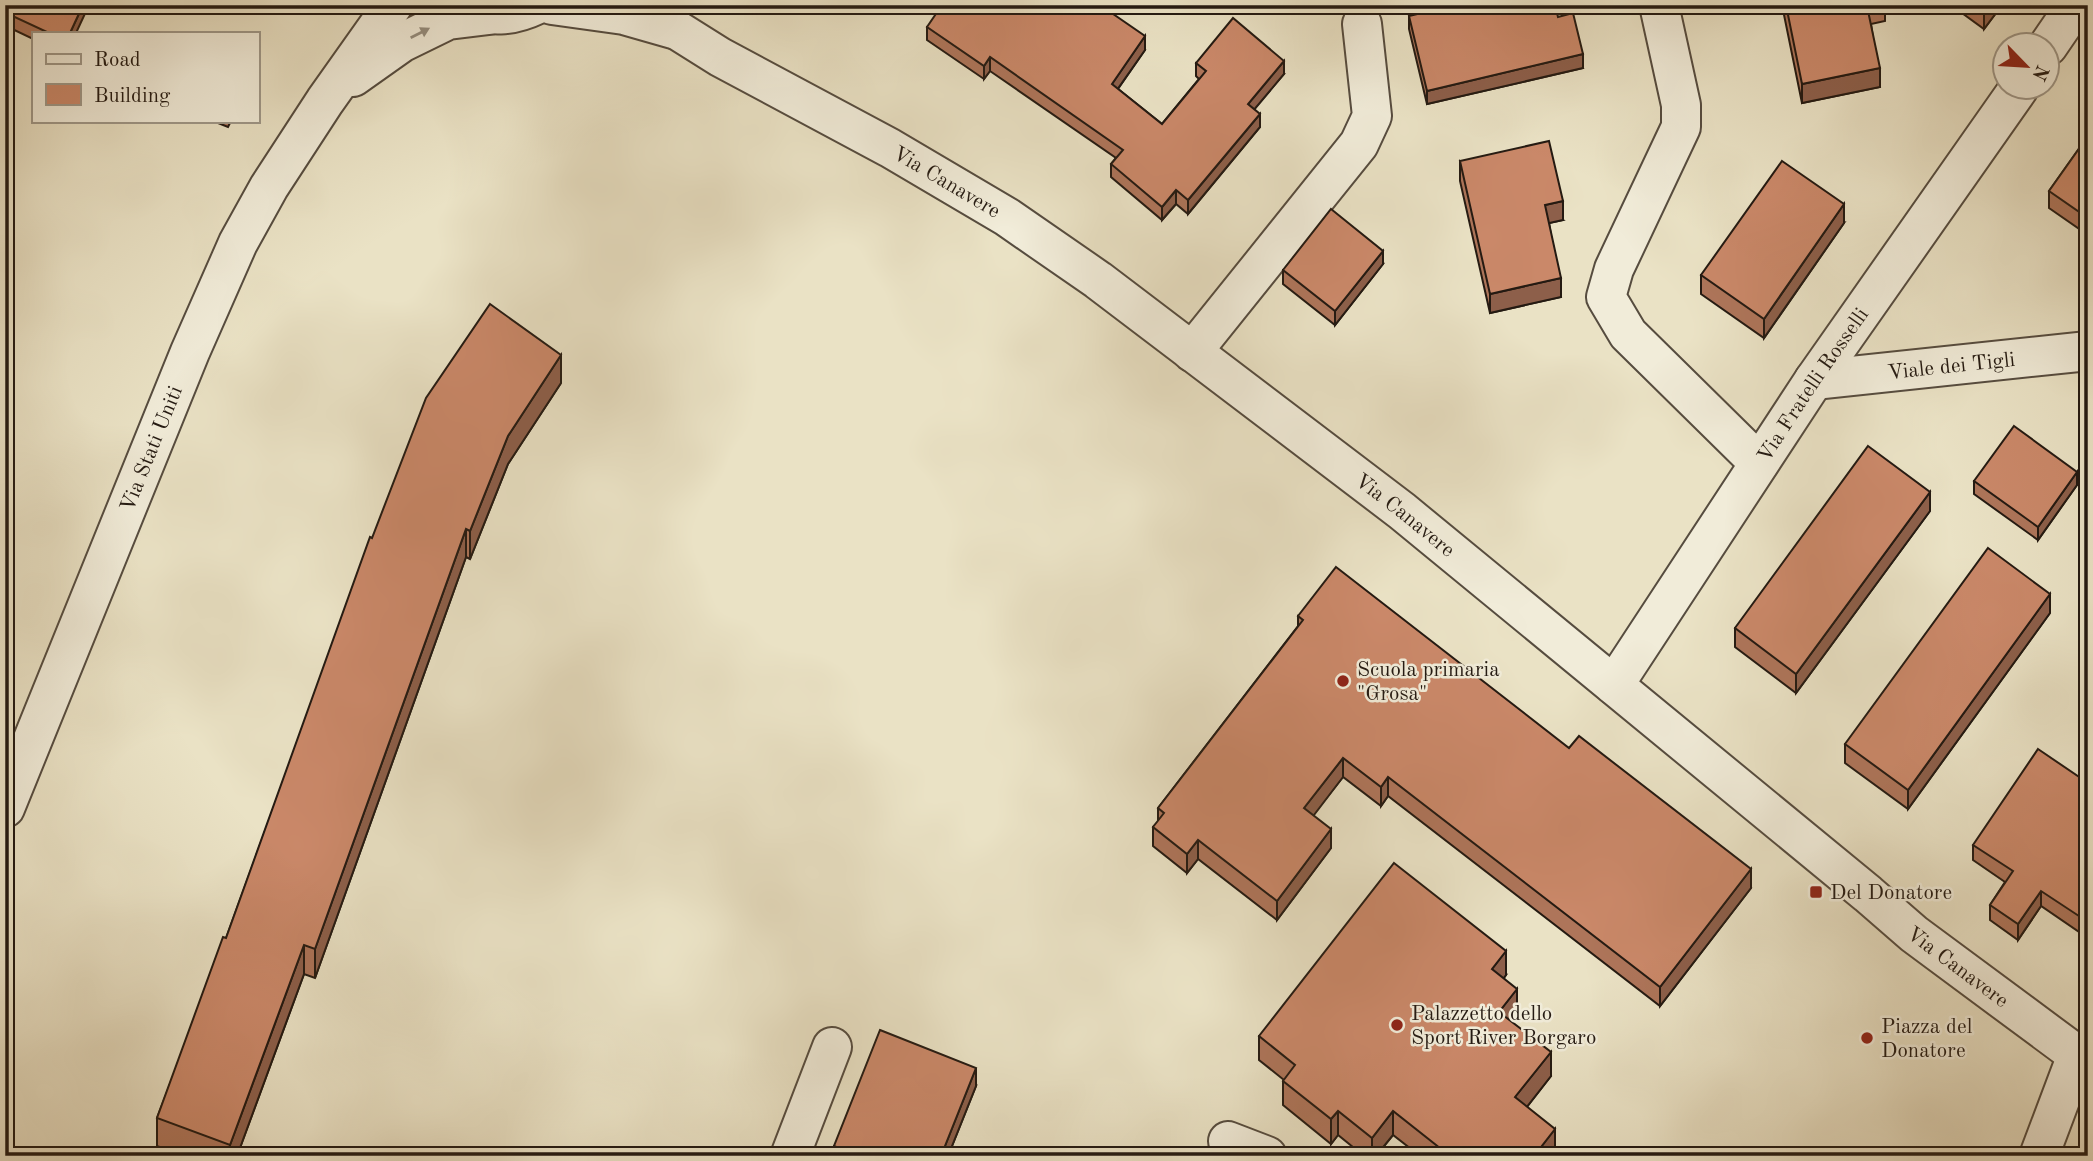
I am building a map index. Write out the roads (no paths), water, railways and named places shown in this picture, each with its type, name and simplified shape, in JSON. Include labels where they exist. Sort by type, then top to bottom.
[{"type":"street","name":"Via Stati Uniti","points":[[5,808],[214,294],[238,243],[269,187],[325,101],[393,5]]},
{"type":"street","name":"Via Stati Uniti","points":[[325,101],[364,68],[401,43],[448,20],[476,10],[506,15],[536,5]]},
{"type":"street","name":"Via Canavere","points":[[552,5],[624,15],[677,30]]},
{"type":"street","name":"Via Canavere","points":[[648,5],[677,30],[720,57],[890,148],[1007,217],[1098,280],[1402,511],[1914,934],[2082,1059]]},
{"type":"street","points":[[1659,5],[1681,104],[1681,127],[1614,269],[1606,297],[1628,334],[1759,463]]},
{"type":"street","points":[[2058,32],[2076,5]]},
{"type":"street","points":[[1192,352],[1359,144],[1372,116],[1362,24]]},
{"type":"street","name":"Via Fratelli Rosselli","points":[[1614,685],[1814,380],[2009,102]]},
{"type":"street","name":"Viale dei Tigli","points":[[1814,380],[2088,351]]},
{"type":"street","points":[[790,1156],[832,1047]]},
{"type":"street","points":[[2039,1156],[2082,1059]]},
{"type":"street","points":[[1227,1141],[1267,1156]]},
{"type":"place","name":"Scuola primaria \"Grosa\"","points":[[1343,681]]},
{"type":"place","name":"Del Donatore","points":[[1816,892]]},
{"type":"place","name":"Palazzetto dello Sport River Borgaro","points":[[1397,1025]]},
{"type":"place","name":"Piazza del Donatore","points":[[1867,1038]]}]
